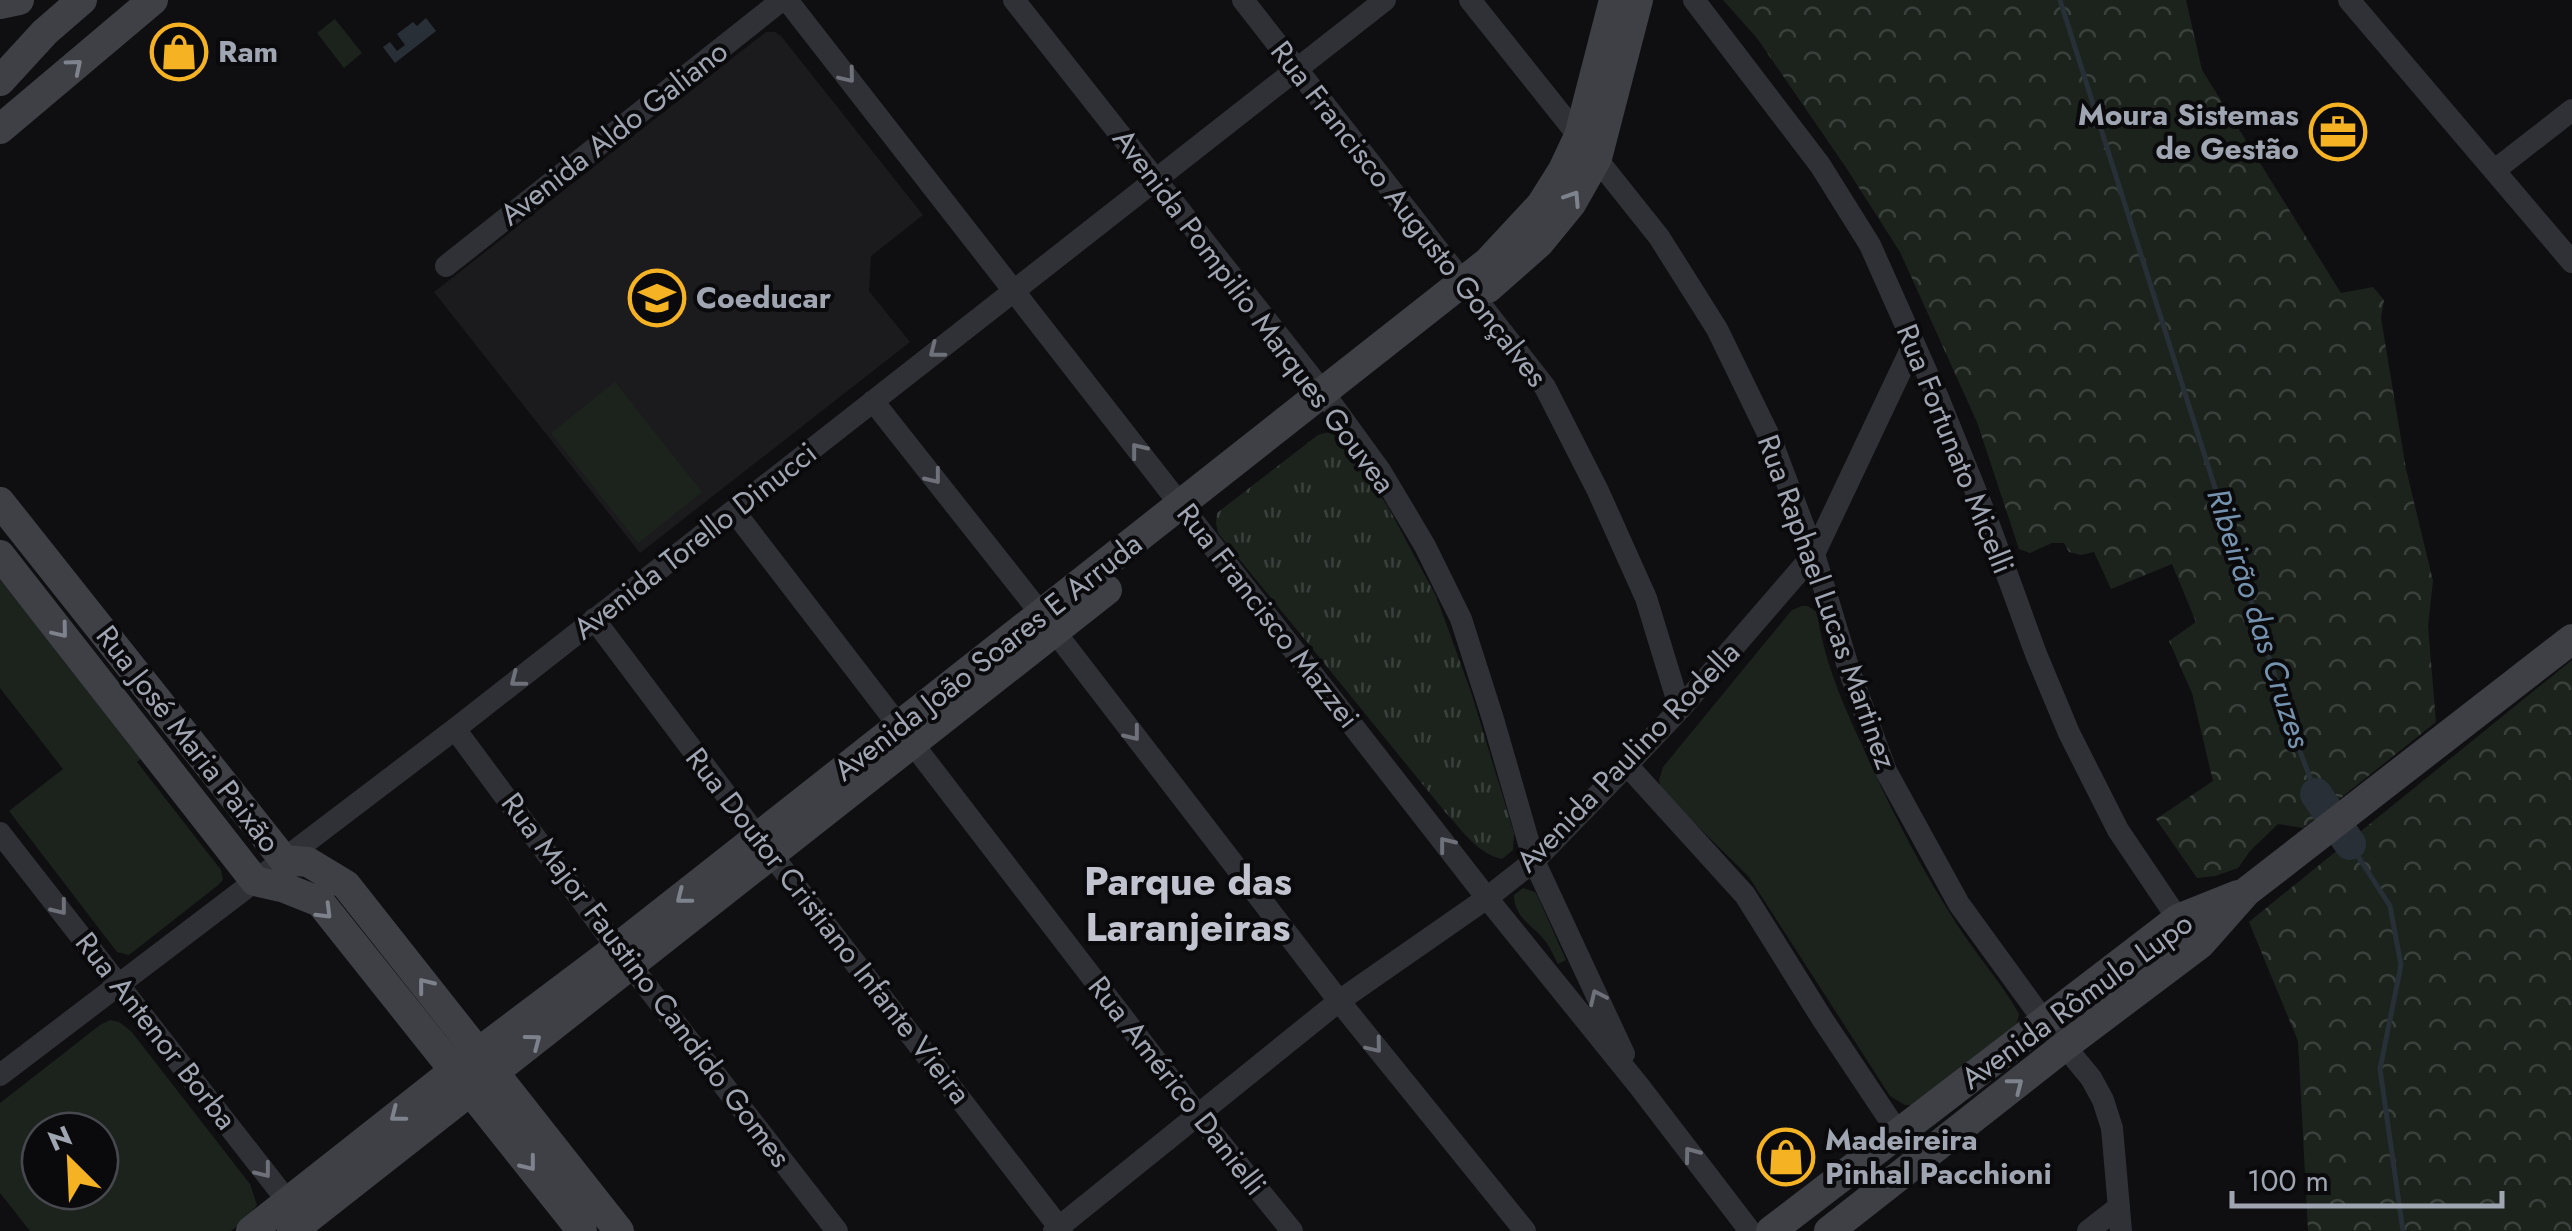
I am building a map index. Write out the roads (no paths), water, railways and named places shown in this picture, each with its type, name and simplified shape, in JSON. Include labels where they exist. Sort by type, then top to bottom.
[{"type":"street","points":[[0,4],[19,0]]},
{"type":"street","points":[[0,81],[45,32],[82,0]]},
{"type":"street","points":[[0,129],[153,0]]},
{"type":"street","name":"Avenida Aldo Galiano","points":[[446,266],[785,0]]},
{"type":"street","name":"Rua Francisco Mazzei","points":[[785,0],[1750,1231]]},
{"type":"street","name":"Avenida Pompilio Marques Gouvea","points":[[1014,0],[1329,400],[1381,472],[1416,532],[1460,619],[1534,861],[1639,1086]]},
{"type":"street","name":"Rua Francisco Augusto Gonçalves","points":[[1244,0],[1545,387],[1646,598],[1680,709]]},
{"type":"street","name":"Avenida Torello Dinucci","points":[[0,1075],[455,729],[1385,0]]},
{"type":"street","name":"Rua Raphael Lucas Martinez","points":[[1470,0],[1659,237],[1718,329],[1771,440],[1814,554],[1849,670],[1886,771],[1959,904],[2044,1021],[2092,1078],[2112,1128],[2120,1231]]},
{"type":"street","name":"Avenida João Soares E Arruda","points":[[1588,147],[1614,0]]},
{"type":"street","name":"Avenida João Soares E Arruda","points":[[251,1231],[299,1221],[474,1071],[1470,290],[1539,243],[1570,204],[1638,0]]},
{"type":"street","name":"Rua Fortunato Micelli","points":[[1694,0],[1820,165],[1870,245],[1939,400],[2069,733],[2118,830],[2178,919]]},
{"type":"street","points":[[2349,0],[2572,262]]},
{"type":"street","points":[[2495,170],[2572,110]]},
{"type":"street","name":"Avenida Paulino Rodella","points":[[1058,1230],[1340,1001],[1534,861],[1628,765],[1814,554],[1913,345]]},
{"type":"street","points":[[873,401],[1340,1001],[1526,1231]]},
{"type":"street","name":"Rua José Maria Paixão","points":[[0,502],[284,860],[308,862],[346,884],[582,1231]]},
{"type":"street","name":"Rua Américo Danielli","points":[[734,512],[1197,1114],[1292,1231]]},
{"type":"street","name":"Rua José Maria Paixão","points":[[0,555],[255,880],[320,902],[619,1231]]},
{"type":"street","name":"Rua Doutor Cristiano Infante Vieira","points":[[594,619],[1058,1230]]},
{"type":"street","name":"Avenida Rômulo Lupo","points":[[1829,1231],[2200,944],[2246,892],[2572,638]]},
{"type":"street","name":"Rua Major Faustino Candido Gomes","points":[[455,729],[624,957],[837,1231]]},
{"type":"street","points":[[1628,765],[1745,895],[1899,1134]]},
{"type":"street","name":"Rua Antenor Borba","points":[[0,832],[299,1221]]},
{"type":"street","name":"Avenida Rômulo Lupo","points":[[1771,1231],[2178,919],[2246,892]]},
{"type":"street","points":[[2088,1231],[2119,1207]]},
{"type":"waterway","name":"Ribeirão das Cruzes","points":[[2060,0],[2291,727],[2316,794]]},
{"type":"waterway","name":"Ribeirão das Cruzes","points":[[2316,794],[2350,844]]},
{"type":"waterway","name":"Ribeirão das Cruzes","points":[[2350,844],[2390,906],[2401,965],[2380,1069],[2403,1231]]},
{"type":"place","name":"Ram","points":[[179,52]]},
{"type":"place","name":"Moura Sistemas de Gestão","points":[[2338,132]]},
{"type":"place","name":"Coeducar","points":[[657,298]]},
{"type":"place","name":"Madeireira Pinhal Pacchioni","points":[[1786,1157]]},
{"type":"district","name":"Parque das Laranjeiras","points":[[1188,904]]}]
